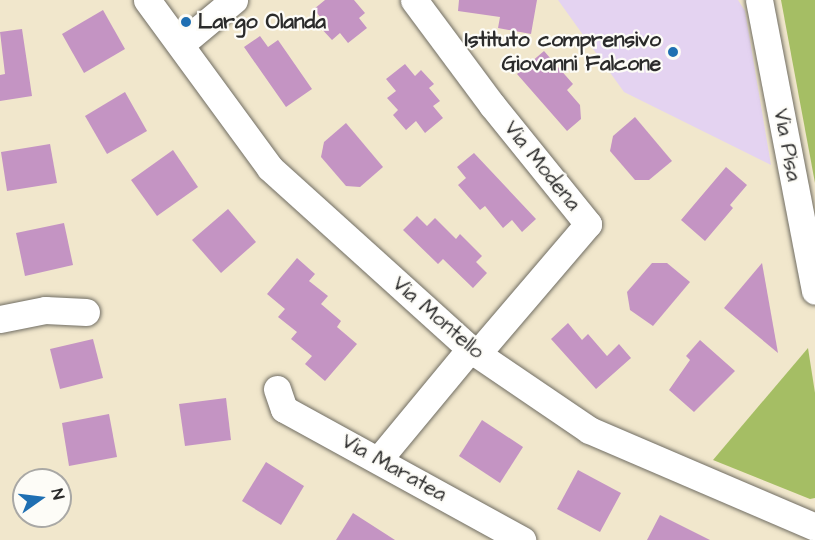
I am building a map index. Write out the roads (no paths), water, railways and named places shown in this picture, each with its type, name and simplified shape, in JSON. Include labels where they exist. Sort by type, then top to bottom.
[{"type":"street","name":"Via Montello","points":[[147,0],[270,168],[474,351],[589,430],[815,527]]},
{"type":"street","points":[[181,44],[234,0]]},
{"type":"street","name":"Via Modena","points":[[414,0],[492,105],[588,224],[474,351]]},
{"type":"street","name":"Via Pisa","points":[[759,0],[815,291]]},
{"type":"street","points":[[0,320],[45,310],[86,312]]},
{"type":"street","points":[[379,459],[474,351]]},
{"type":"street","name":"Via Maratea","points":[[277,388],[284,409],[379,459],[522,540]]},
{"type":"place","name":"Largo Olanda","points":[[186,22]]},
{"type":"place","name":"Istituto comprensivo Giovanni Falcone","points":[[673,52]]}]
